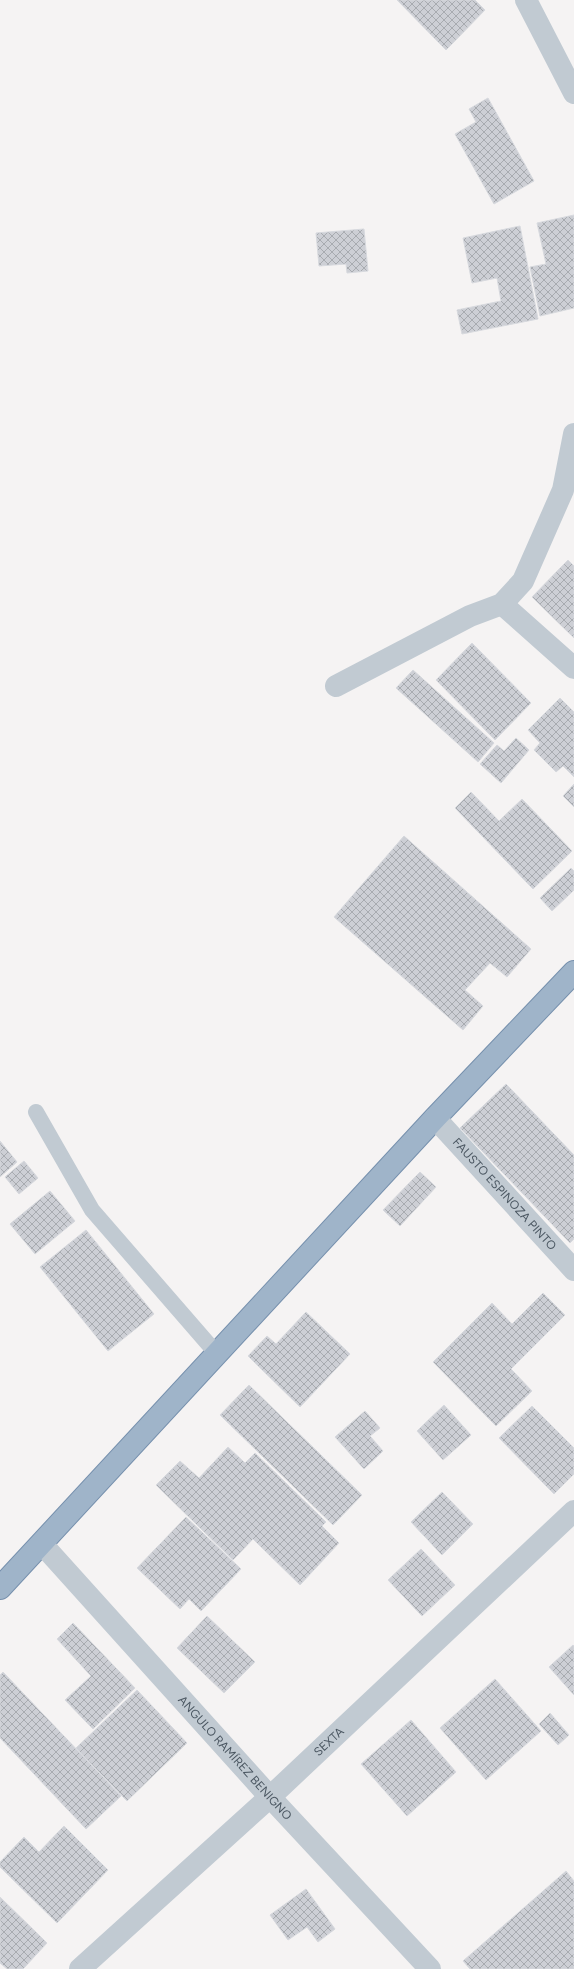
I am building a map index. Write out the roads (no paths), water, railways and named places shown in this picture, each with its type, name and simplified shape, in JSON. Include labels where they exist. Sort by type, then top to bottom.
[{"type":"highway","points":[[0,1588],[435,1118],[574,972]]},
{"type":"street","points":[[526,0],[574,93]]},
{"type":"street","points":[[336,686],[470,616],[502,604],[523,581],[563,490],[574,434]]},
{"type":"street","points":[[502,604],[574,668]]},
{"type":"street","name":"FAUSTO ESPINOZA PINTO","points":[[435,1118],[574,1270]]},
{"type":"street","name":"SEXTA","points":[[80,1969],[270,1797],[574,1510]]},
{"type":"street","name":"ANGULO RAMÍREZ BENIGNO","points":[[42,1544],[270,1797],[430,1969]]},
{"type":"lane","points":[[36,1112],[92,1210],[217,1354]]}]
